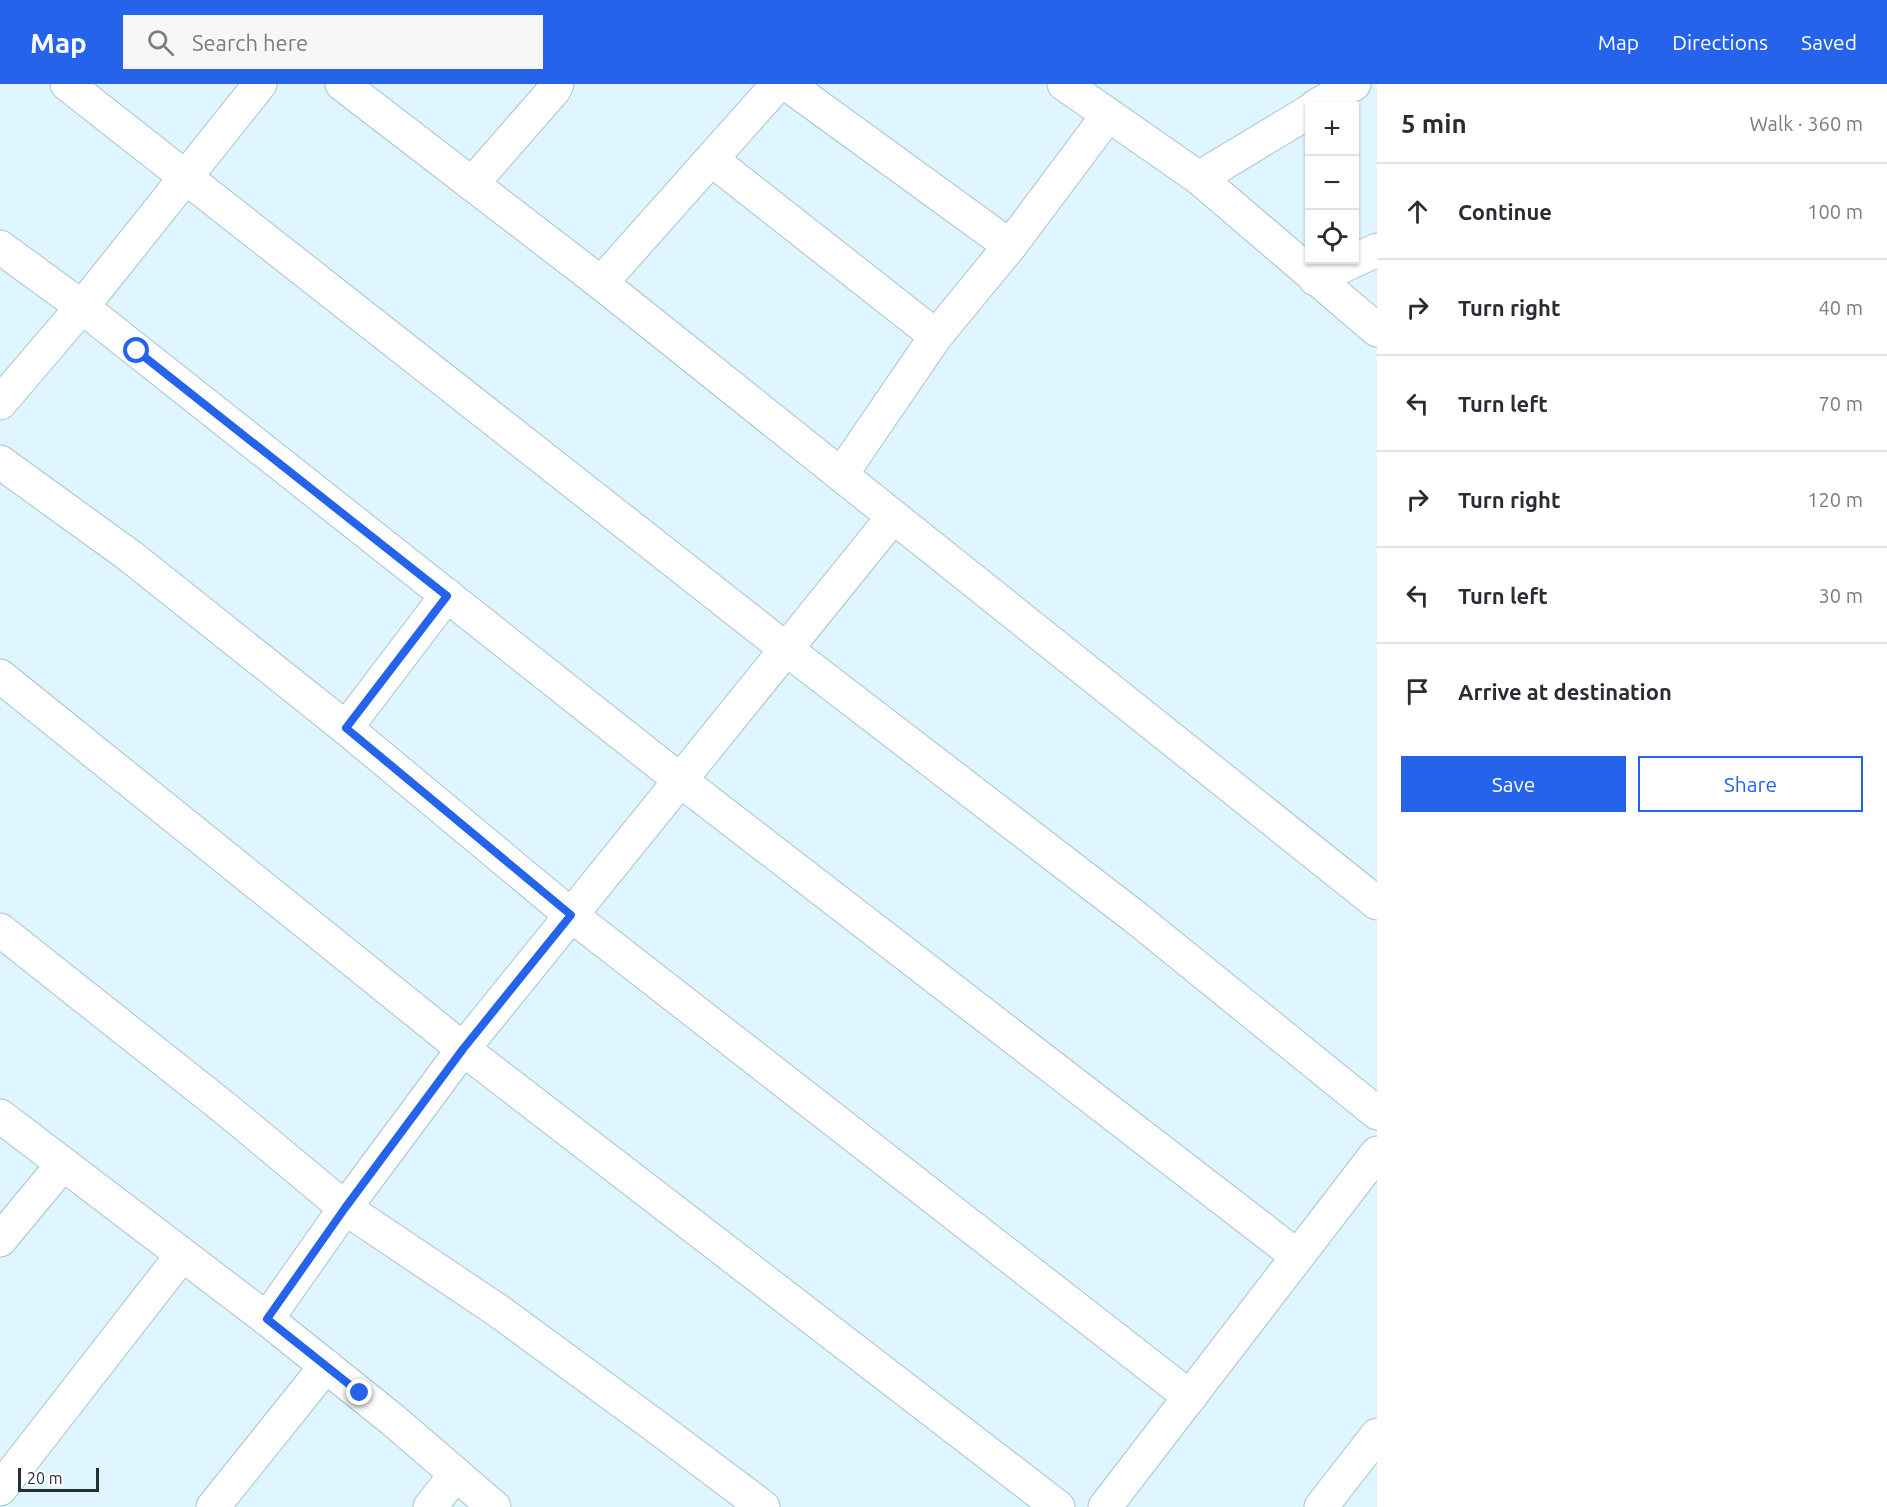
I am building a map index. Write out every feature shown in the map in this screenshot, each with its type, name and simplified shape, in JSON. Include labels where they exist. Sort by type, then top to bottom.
[{"type":"street","points":[[67,84],[786,649],[1135,916],[1377,1113]]},
{"type":"street","points":[[0,403],[82,308],[260,84]]},
{"type":"street","points":[[342,84],[601,283],[1377,903]]},
{"type":"street","points":[[472,184],[554,90],[556,84]]},
{"type":"street","points":[[601,283],[778,84]]},
{"type":"street","points":[[787,84],[1010,246]]},
{"type":"street","points":[[1064,84],[1199,178],[1377,330]]},
{"type":"street","points":[[1323,102],[1354,84]]},
{"type":"street","points":[[1199,178],[1305,114]]},
{"type":"street","points":[[841,475],[936,336],[1010,246],[1108,116]]},
{"type":"street","points":[[712,160],[936,336]]},
{"type":"street","points":[[0,247],[82,308],[680,780],[1297,1256]]},
{"type":"street","points":[[1315,279],[1377,250]]},
{"type":"street","points":[[0,462],[130,556],[346,728],[571,915],[1190,1397]]},
{"type":"street","points":[[267,1319],[345,1208],[463,1049],[893,517]]},
{"type":"street","points":[[346,728],[447,596]]},
{"type":"street","points":[[0,676],[463,1049],[1058,1507]]},
{"type":"street","points":[[0,930],[226,1109],[345,1208],[497,1310],[763,1507]]},
{"type":"street","points":[[0,1116],[267,1319],[494,1507]]},
{"type":"street","points":[[1104,1507],[1377,1153]]},
{"type":"street","points":[[0,1240],[63,1164]]},
{"type":"street","points":[[0,1489],[182,1255]]},
{"type":"street","points":[[213,1507],[326,1366]]},
{"type":"street","points":[[1322,1507],[1377,1435]]},
{"type":"street","points":[[430,1507],[456,1474]]},
{"type":"route","points":[[137,351],[447,596],[346,728],[571,915],[463,1049],[345,1208],[267,1319],[360,1393]]}]
